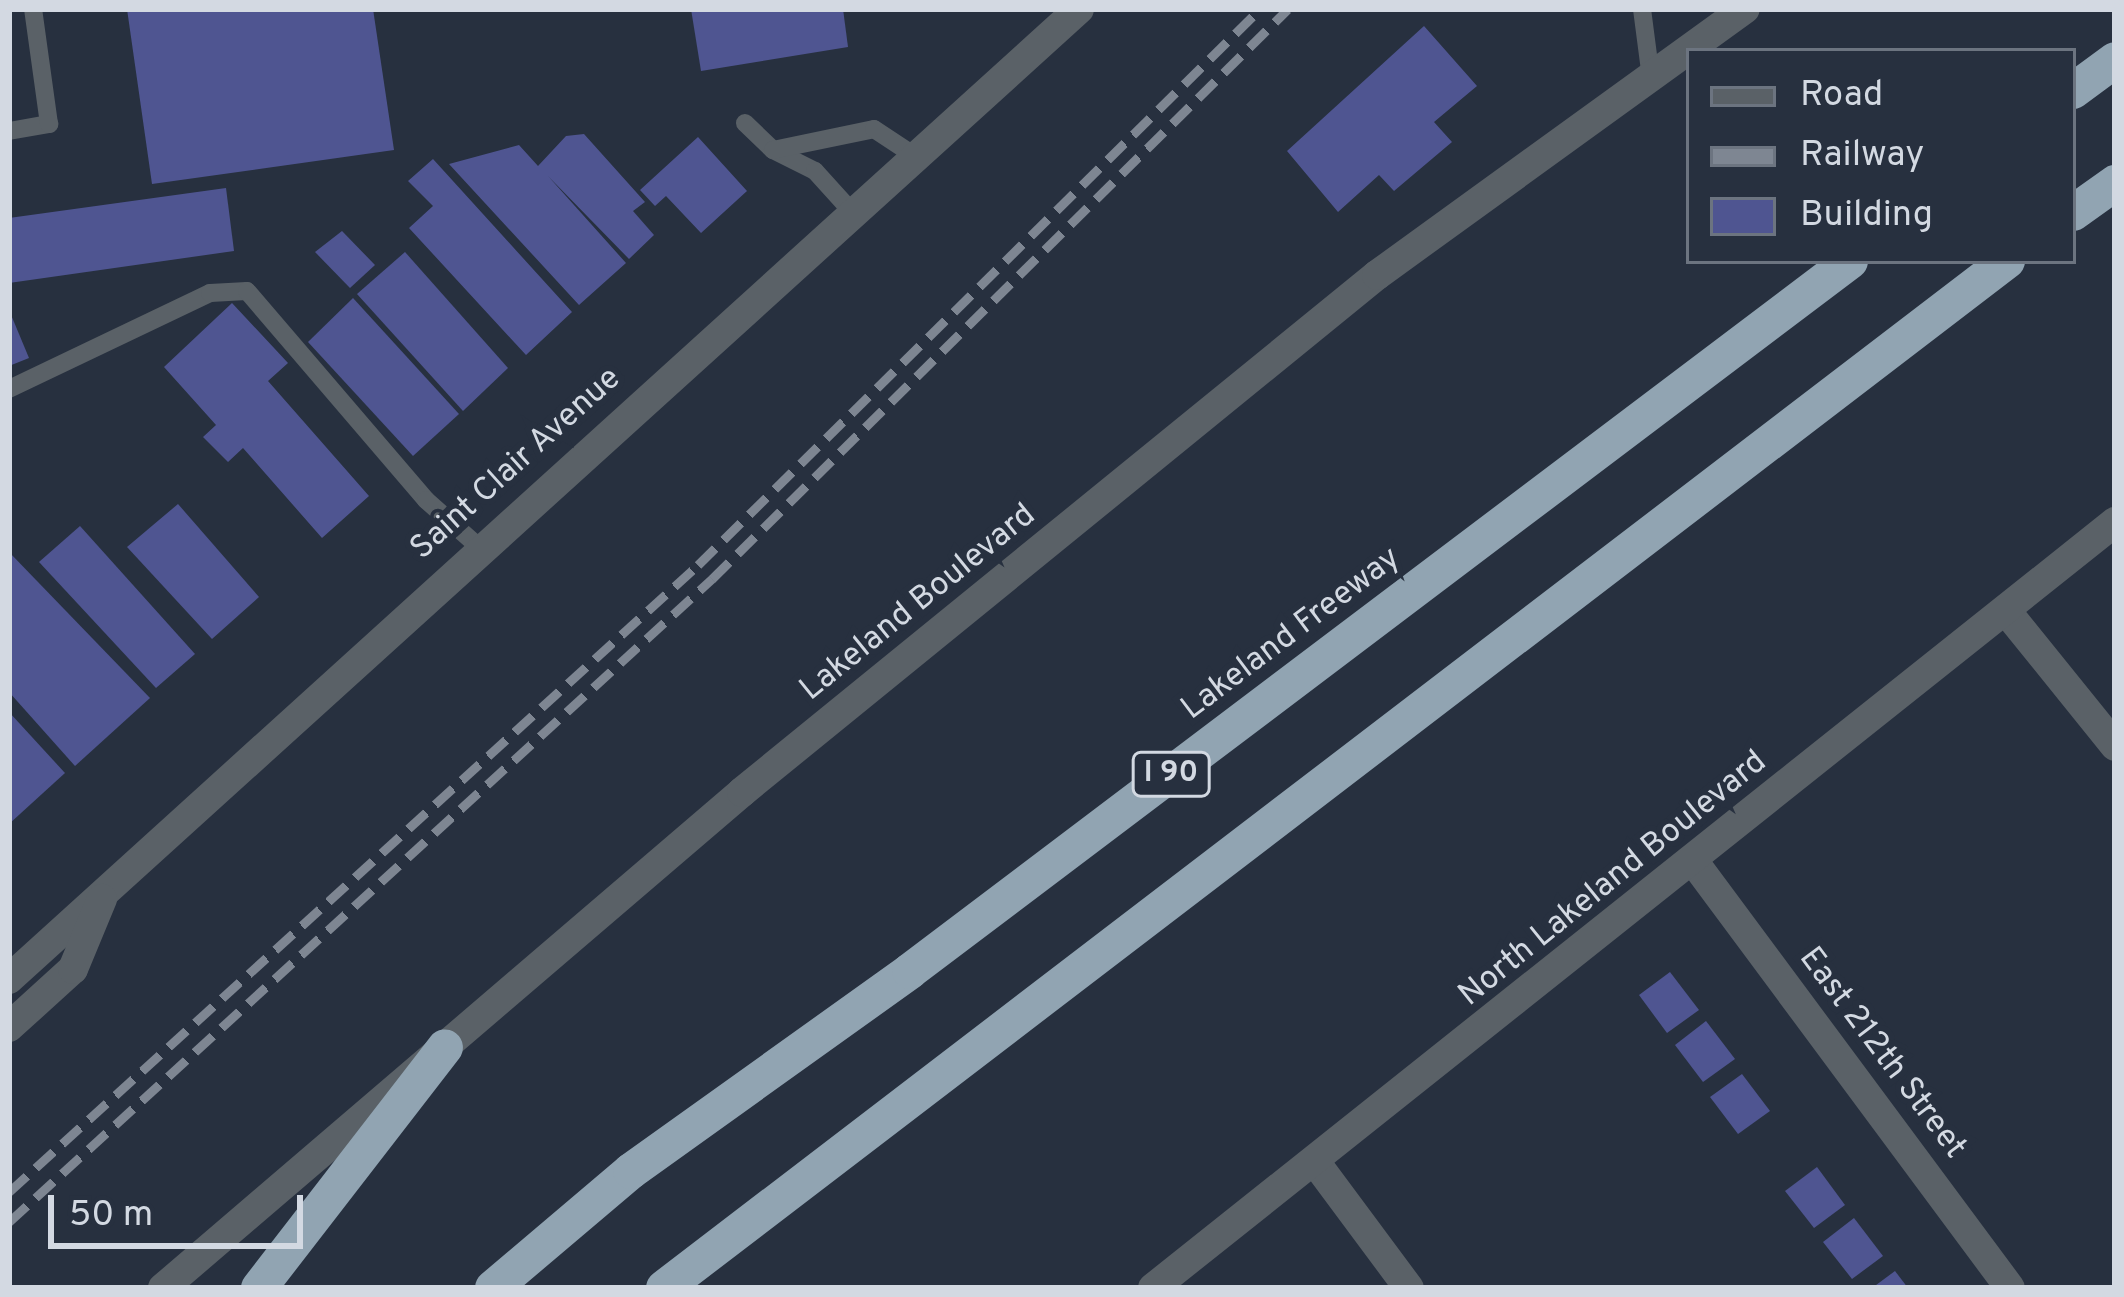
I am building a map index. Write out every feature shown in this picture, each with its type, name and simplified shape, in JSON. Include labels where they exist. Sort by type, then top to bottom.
[{"type":"highway","points":[[2076,90],[2115,59]]},
{"type":"highway","points":[[2076,211],[2115,182]]},
{"type":"highway","name":"Lakeland Freeway","points":[[493,1288],[631,1171],[910,971],[1846,264]]},
{"type":"highway","points":[[664,1288],[2003,264]]},
{"type":"highway","points":[[259,1288],[445,1047]]},
{"type":"street","name":"Saint Clair Avenue","points":[[9,979],[479,547],[1079,9]]},
{"type":"street","name":"Lakeland Boulevard","points":[[1691,48],[1745,9]]},
{"type":"street","name":"Lakeland Boulevard","points":[[163,1288],[742,792],[1377,275],[1686,52]]},
{"type":"street","name":"North Lakeland Boulevard","points":[[1153,1288],[1316,1163],[2115,522]]},
{"type":"street","points":[[2007,612],[2115,746]]},
{"type":"street","name":"East 212th Street","points":[[1694,862],[2009,1288]]},
{"type":"street","points":[[9,1027],[73,969],[105,891]]},
{"type":"street","points":[[1316,1163],[1409,1288]]},
{"type":"lane","points":[[9,130],[49,124],[33,9]]},
{"type":"lane","points":[[1642,9],[1651,77]]},
{"type":"lane","points":[[745,123],[773,150],[814,172],[852,212]]},
{"type":"lane","points":[[773,150],[874,129],[915,156]]},
{"type":"lane","points":[[9,389],[210,293],[247,291],[426,500],[479,547]]},
{"type":"building","points":[[127,9],[373,9],[394,150],[152,184]]},
{"type":"building","points":[[691,9],[843,9],[848,47],[701,71]]},
{"type":"building","points":[[1424,26],[1477,86],[1434,122],[1452,142],[1394,191],[1379,175],[1338,212],[1287,151]]},
{"type":"building","points":[[584,134],[645,202],[633,211],[654,235],[629,259],[548,176],[626,263],[579,305],[449,164],[519,145],[538,166],[566,136]]},
{"type":"building","points":[[698,137],[747,191],[701,233],[666,196],[655,206],[640,190]]},
{"type":"building","points":[[433,159],[572,312],[526,355],[409,228],[433,206],[408,181]]},
{"type":"building","points":[[226,188],[234,251],[9,283],[9,218]]},
{"type":"building","points":[[342,231],[375,265],[350,288],[315,252]]},
{"type":"building","points":[[405,252],[508,368],[463,411],[357,294]]},
{"type":"building","points":[[353,298],[459,414],[413,456],[308,342]]},
{"type":"building","points":[[232,303],[288,363],[268,381],[369,496],[322,538],[243,448],[228,462],[203,437],[216,425],[164,367]]},
{"type":"building","points":[[9,310],[29,358],[9,366]]},
{"type":"building","points":[[178,504],[259,597],[212,639],[127,547]]},
{"type":"building","points":[[80,526],[195,654],[156,688],[39,562]]},
{"type":"building","points":[[9,552],[150,698],[75,766],[9,692]]},
{"type":"building","points":[[9,712],[65,773],[9,824]]},
{"type":"building","points":[[1670,972],[1699,1010],[1667,1033],[1639,995]]},
{"type":"building","points":[[1706,1021],[1735,1059],[1703,1082],[1675,1045]]},
{"type":"building","points":[[1742,1074],[1770,1111],[1738,1134],[1710,1097]]},
{"type":"building","points":[[1817,1167],[1845,1205],[1814,1228],[1785,1191]]},
{"type":"building","points":[[1854,1218],[1883,1256],[1852,1279],[1823,1242]]},
{"type":"building","points":[[1895,1271],[1908,1288],[1872,1288]]},
{"type":"railway","points":[[9,1192],[698,565],[1260,9]]},
{"type":"railway","points":[[9,1222],[712,579],[1288,9]]}]
